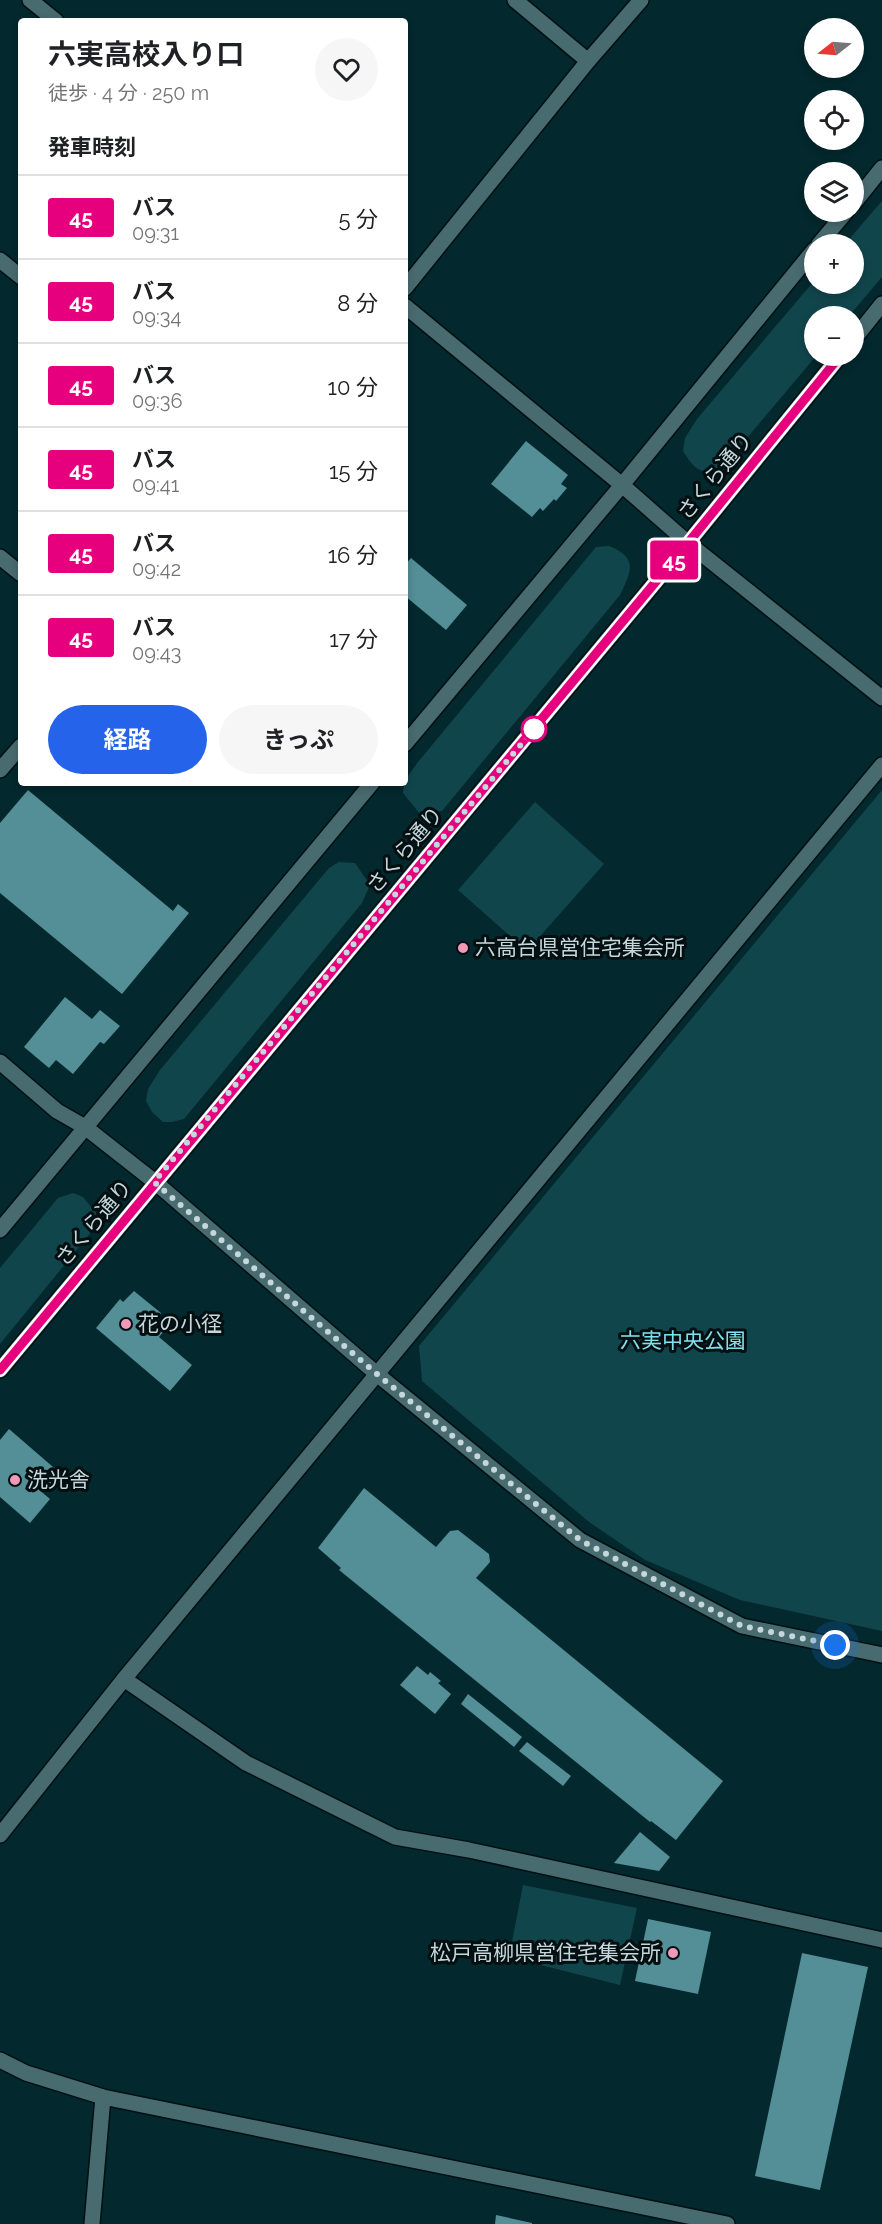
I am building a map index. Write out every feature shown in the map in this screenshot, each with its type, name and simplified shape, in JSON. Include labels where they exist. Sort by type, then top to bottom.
[{"type":"street","points":[[515,0],[588,61]]},
{"type":"street","points":[[408,284],[588,61],[641,0]]},
{"type":"street","points":[[34,1],[53,18]]},
{"type":"street","points":[[864,190],[882,168]]},
{"type":"street","points":[[827,234],[838,222]]},
{"type":"street","points":[[0,260],[18,275]]},
{"type":"street","points":[[408,740],[622,485],[804,262]]},
{"type":"street","points":[[864,326],[882,304]]},
{"type":"street","points":[[408,308],[622,485],[688,543],[882,698]]},
{"type":"street","name":"さくら通り","points":[[0,1370],[154,1182],[688,543],[832,366]]},
{"type":"street","points":[[0,556],[18,571]]},
{"type":"street","points":[[0,770],[18,749]]},
{"type":"street","points":[[0,1835],[124,1679],[882,765]]},
{"type":"street","points":[[0,1230],[369,786]]},
{"type":"street","points":[[0,1062],[57,1111],[85,1126],[154,1182],[378,1375],[580,1540],[742,1626],[882,1655]]},
{"type":"street","points":[[124,1679],[246,1763],[396,1837],[469,1850],[882,1940]]},
{"type":"street","points":[[0,2060],[26,2073],[103,2097],[727,2224]]},
{"type":"street","points":[[92,2224],[103,2097]]},
{"type":"green space","points":[[882,201],[882,277],[857,306],[804,306],[804,366],[808,366],[721,469],[703,471],[698,469],[683,451],[685,438],[697,419],[804,293],[864,294],[864,234],[854,234]]},
{"type":"green space","points":[[609,546],[625,555],[629,561],[629,573],[620,595],[442,811],[420,814],[403,793],[404,786],[408,786],[408,776],[596,547]]},
{"type":"green space","name":"六実中央公園","points":[[882,790],[882,1631],[740,1600],[645,1560],[589,1522],[422,1381],[419,1346]]},
{"type":"green space","points":[[535,802],[604,864],[527,951],[458,890]]},
{"type":"green space","points":[[339,862],[355,863],[370,885],[362,903],[184,1119],[163,1122],[152,1112],[146,1101],[148,1089],[160,1070],[329,868]]},
{"type":"green space","points":[[73,1193],[83,1197],[96,1213],[92,1231],[0,1344],[0,1268],[58,1198]]},
{"type":"green space","points":[[523,1885],[637,1908],[620,1985],[509,1957]]},
{"type":"building","points":[[526,441],[568,475],[561,484],[567,488],[556,501],[554,499],[543,511],[540,508],[532,517],[491,484]]},
{"type":"building","points":[[411,558],[467,605],[446,630],[408,598],[408,562]]},
{"type":"building","points":[[28,790],[173,911],[178,904],[189,913],[122,994],[0,893],[0,823]]},
{"type":"building","points":[[65,997],[92,1019],[100,1010],[120,1026],[104,1044],[100,1042],[73,1074],[56,1060],[49,1068],[24,1047]]},
{"type":"building","points":[[134,1291],[161,1313],[159,1316],[169,1325],[159,1337],[192,1365],[170,1391],[96,1328],[120,1299],[123,1302]]},
{"type":"building","points":[[9,1429],[60,1473],[47,1489],[40,1483],[37,1488],[50,1499],[30,1523],[0,1497],[0,1440]]},
{"type":"building","points":[[364,1488],[436,1547],[450,1531],[458,1530],[489,1554],[490,1562],[476,1578],[723,1781],[676,1840],[650,1822],[339,1570],[341,1568],[318,1548]]},
{"type":"building","points":[[417,1666],[428,1675],[430,1672],[441,1681],[438,1683],[451,1694],[435,1714],[400,1685]]},
{"type":"building","points":[[468,1694],[522,1737],[514,1747],[461,1704]]},
{"type":"building","points":[[527,1742],[571,1776],[563,1786],[519,1751]]},
{"type":"building","points":[[640,1832],[670,1857],[659,1871],[614,1863]]},
{"type":"building","points":[[648,1919],[711,1932],[698,1994],[635,1981]]},
{"type":"building","points":[[802,1953],[868,1967],[820,2190],[755,2176]]},
{"type":"building","points":[[496,2215],[532,2223],[532,2224],[495,2224]]},
{"type":"bus line","name":"45","points":[[0,1370],[154,1182],[688,543],[832,366]]},
{"type":"place","name":"六高台県営住宅集会所","points":[[463,948]]},
{"type":"place","name":"花の小径","points":[[126,1324]]},
{"type":"place","name":"洗光舎","points":[[15,1480]]},
{"type":"place","name":"松戸高柳県営住宅集会所","points":[[673,1953]]},
{"type":"route","points":[[534,729],[154,1182],[378,1375],[580,1540],[742,1626],[835,1645]]}]
